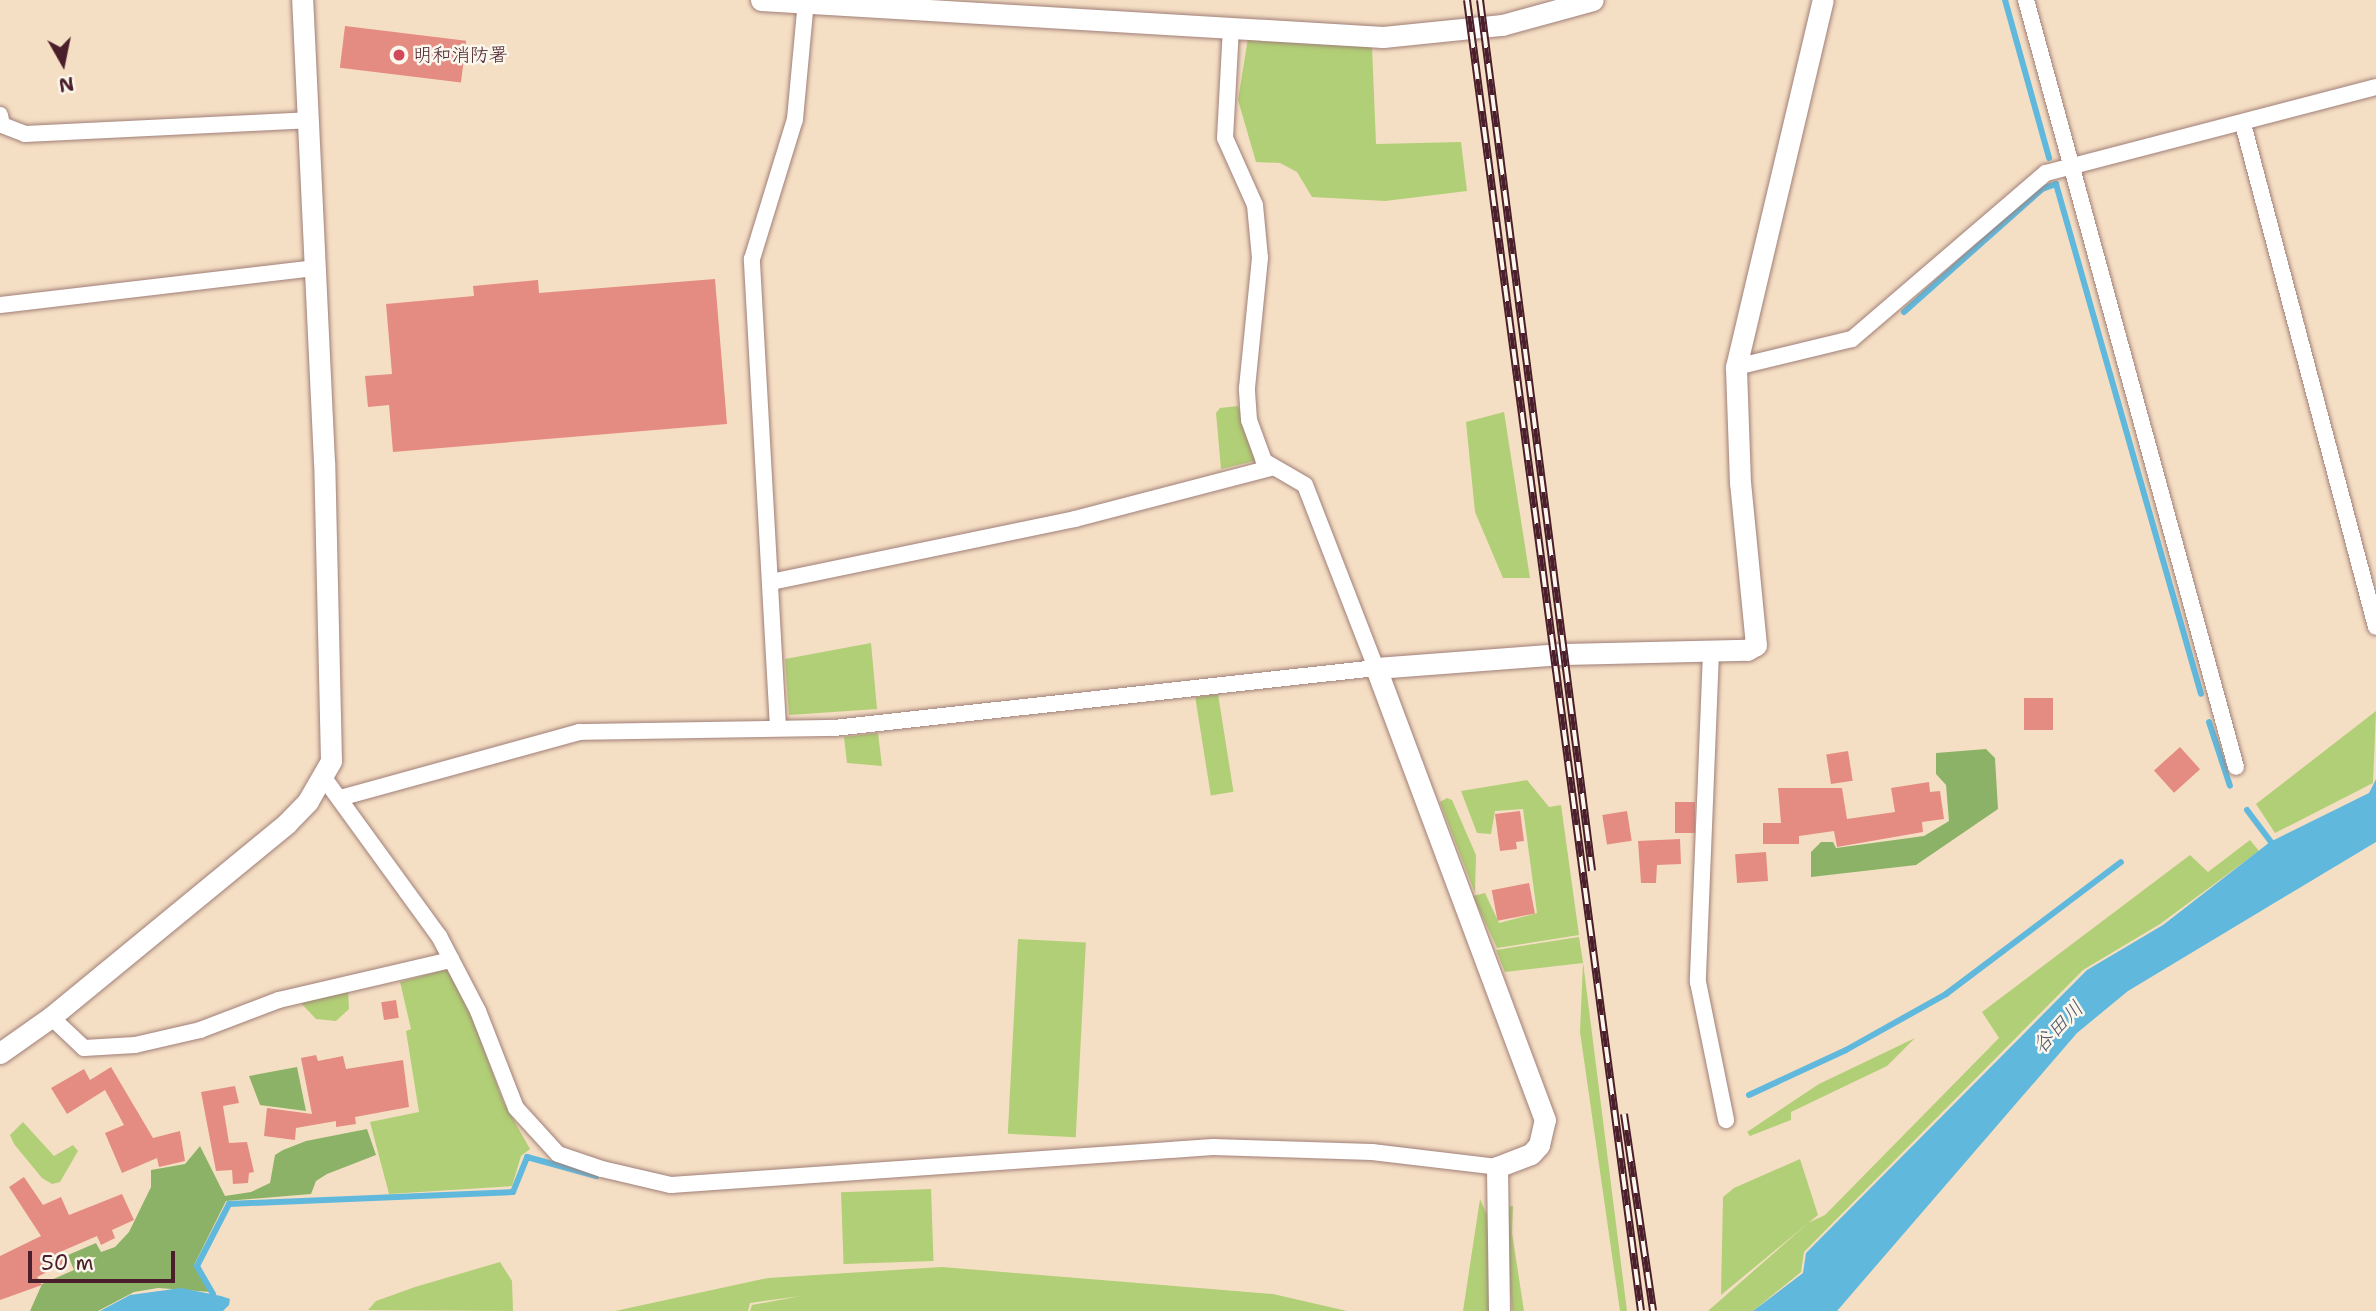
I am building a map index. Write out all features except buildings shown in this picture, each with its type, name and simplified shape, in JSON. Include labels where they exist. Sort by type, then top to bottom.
[{"type":"street","points":[[0,1053],[51,1017],[287,823],[324,778],[333,742],[317,268],[302,0]]},
{"type":"street","points":[[761,0],[1383,37],[1427,34],[1533,19],[1593,0]]},
{"type":"street","points":[[340,798],[579,733],[834,728],[1376,668],[1564,654],[1747,650],[1758,641],[1740,483],[1736,367],[1824,0]]},
{"type":"street","points":[[2026,0],[2236,767]]},
{"type":"street","points":[[778,728],[752,259],[795,119],[806,2]]},
{"type":"street","points":[[324,778],[451,960],[478,1011],[516,1108],[536,1136],[558,1154],[633,1179],[699,1184],[1213,1147],[1372,1152],[1497,1167],[1531,1154],[1539,1145],[1545,1120],[1376,668],[1304,485],[1291,474],[1271,468],[1264,461],[1249,420],[1247,388],[1260,258],[1255,205],[1225,138],[1231,27]]},
{"type":"street","points":[[1736,367],[1852,339],[2036,177],[2376,87]]},
{"type":"street","points":[[0,114],[2,125],[25,134],[308,120]]},
{"type":"street","points":[[2243,124],[2376,627]]},
{"type":"street","points":[[0,305],[317,268]]},
{"type":"street","points":[[771,582],[1075,519],[1271,468]]},
{"type":"street","points":[[1711,652],[1698,982],[1726,1120]]},
{"type":"street","points":[[51,1017],[84,1048],[135,1045],[200,1030],[279,1000],[451,960]]},
{"type":"street","points":[[1497,1167],[1499,1311]]},
{"type":"green space","points":[[1248,38],[1372,46],[1376,144],[1461,142],[1467,191],[1385,201],[1312,197],[1297,172],[1280,163],[1256,162],[1238,100]]},
{"type":"green space","points":[[1238,406],[1258,455],[1254,461],[1221,469],[1216,413],[1220,408]]},
{"type":"green space","points":[[1504,412],[1530,578],[1503,578],[1475,512],[1466,422]]},
{"type":"green space","points":[[871,643],[877,709],[789,715],[785,659]]},
{"type":"green space","points":[[1218,694],[1233,792],[1211,795],[1195,698]]},
{"type":"green space","points":[[2376,711],[2373,783],[2275,833],[2256,804]]},
{"type":"green space","points":[[878,733],[882,766],[847,763],[844,737]]},
{"type":"green space","points":[[1986,749],[1995,758],[1998,809],[1916,865],[1811,877],[1811,852],[1821,842],[1833,842],[1836,848],[1924,836],[1949,821],[1946,785],[1936,774],[1936,753]]},
{"type":"green space","points":[[1527,780],[1549,807],[1561,805],[1579,935],[1497,948],[1473,896],[1485,893],[1499,923],[1537,913],[1523,809],[1495,811],[1491,834],[1477,833],[1461,791]]},
{"type":"green space","points":[[1447,798],[1452,800],[1476,855],[1475,893],[1440,802]]},
{"type":"green space","points":[[2250,840],[2259,851],[2160,924],[2083,970],[1804,1252],[1801,1272],[1753,1311],[1708,1311],[1808,1223],[1825,1215],[1999,1038],[1982,1012],[2190,855],[2208,872]]},
{"type":"green space","points":[[1579,937],[1583,962],[1627,1311],[1620,1311],[1580,1032],[1583,963],[1505,972],[1496,950]]},
{"type":"green space","points":[[1018,939],[1086,943],[1076,1137],[1008,1134]]},
{"type":"green space","points":[[448,969],[471,1014],[503,1101],[530,1149],[521,1156],[512,1186],[389,1194],[370,1122],[419,1112],[406,1031],[411,1029],[400,982]]},
{"type":"green space","points":[[348,990],[349,1009],[336,1021],[316,1019],[297,999]]},
{"type":"green space","points":[[1915,1038],[1887,1066],[1791,1112],[1791,1120],[1750,1136],[1747,1132],[1819,1084]]},
{"type":"green space","points":[[297,1067],[306,1111],[260,1105],[249,1076]]},
{"type":"green space","points":[[23,1122],[54,1156],[73,1145],[78,1151],[60,1182],[52,1184],[42,1178],[14,1144],[10,1135]]},
{"type":"green space","points":[[367,1129],[376,1155],[327,1174],[316,1181],[311,1194],[226,1201],[194,1265],[211,1292],[158,1288],[134,1292],[98,1311],[30,1311],[42,1284],[74,1270],[68,1255],[96,1243],[101,1252],[115,1247],[129,1232],[151,1187],[151,1170],[185,1164],[200,1146],[225,1196],[251,1192],[270,1183],[275,1155],[283,1150],[306,1141]]},
{"type":"green space","points":[[1800,1159],[1818,1215],[1721,1295],[1723,1197],[1734,1188]]},
{"type":"green space","points":[[931,1189],[934,1261],[844,1264],[841,1192]]},
{"type":"green space","points":[[1480,1199],[1487,1215],[1492,1311],[1463,1311]]},
{"type":"green space","points":[[1510,1206],[1513,1206],[1512,1233],[1524,1311],[1512,1311],[1506,1223]]},
{"type":"green space","points":[[500,1262],[512,1281],[513,1311],[368,1310],[376,1301]]},
{"type":"green space","points":[[942,1267],[1273,1294],[1347,1311],[750,1311],[752,1305],[801,1296],[750,1303],[748,1311],[615,1311],[768,1278]]},
{"type":"water","name":"谷田川","points":[[2376,779],[2376,842],[2128,991],[2077,1033],[1837,1311],[1753,1311],[1803,1273],[1806,1253],[2087,970],[2163,925],[2270,842],[2369,793]]},
{"type":"water","points":[[181,1288],[230,1299],[229,1305],[223,1311],[100,1311],[130,1295]]},
{"type":"waterway","points":[[2005,0],[2049,158]]},
{"type":"waterway","points":[[1904,312],[2042,189],[2056,184],[2201,694]]},
{"type":"waterway","points":[[2209,722],[2230,786]]},
{"type":"waterway","points":[[2247,810],[2274,846]]},
{"type":"waterway","points":[[1749,1095],[1846,1050],[1946,994],[2121,862]]},
{"type":"waterway","points":[[213,1294],[197,1266],[229,1204],[513,1192],[527,1157],[596,1176]]},
{"type":"railway","points":[[1467,0],[1641,1311]]},
{"type":"railway","points":[[1480,0],[1592,871]]},
{"type":"railway","points":[[1624,1114],[1653,1311]]},
{"type":"place","name":"明和消防署","points":[[399,55]]}]
